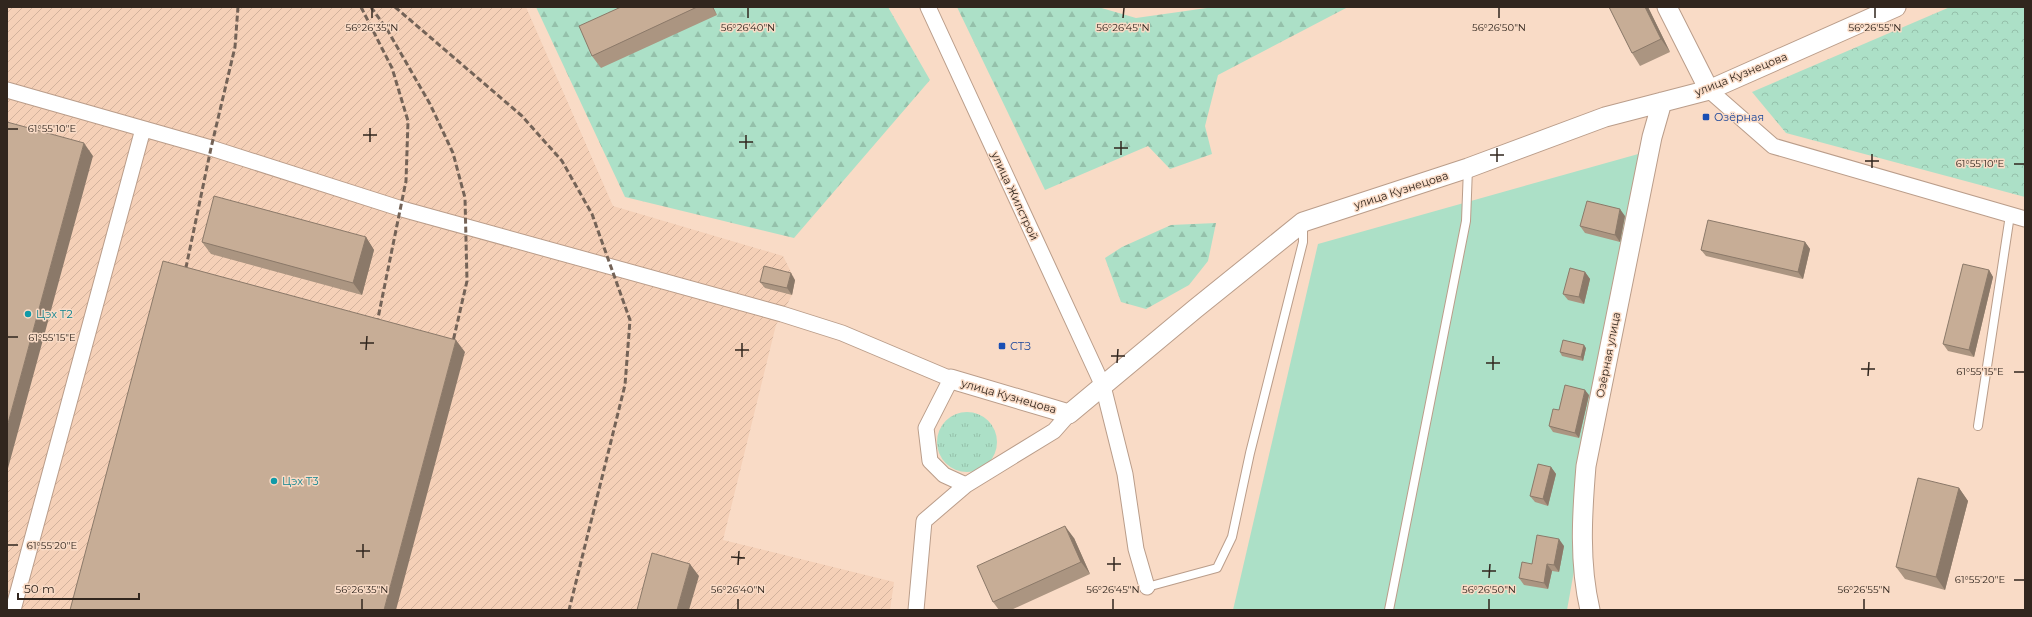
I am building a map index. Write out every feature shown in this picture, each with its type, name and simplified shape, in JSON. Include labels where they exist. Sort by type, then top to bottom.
[{"type":"street","name":"улица Жилстрой","points":[[928,7],[1103,386],[1125,474],[1136,549],[1147,587]]},
{"type":"street","points":[[1667,7],[1709,90],[1773,146],[2025,219]]},
{"type":"street","name":"улица Кузнецова","points":[[951,380],[1069,414],[1303,222],[1468,168],[1605,117],[1709,90],[1896,7]]},
{"type":"street","points":[[7,90],[211,148],[402,209],[782,314],[842,333],[951,380],[926,428],[930,461],[944,475],[966,486]]},
{"type":"street","name":"Озёрная улица","points":[[1590,610],[1582,546],[1582,518],[1586,466],[1652,137],[1662,102]]},
{"type":"street","points":[[13,610],[143,129]]},
{"type":"street","points":[[916,610],[924,521],[966,486],[1054,431],[1069,414]]},
{"type":"lane","points":[[1389,610],[1466,221],[1468,168]]},
{"type":"lane","points":[[1978,426],[2010,215]]},
{"type":"lane","points":[[1147,587],[1216,568],[1232,537],[1250,453],[1303,242],[1303,222]]},
{"type":"shaded area","points":[[7,7],[526,7],[613,206],[783,256],[795,280],[792,295],[776,325],[723,540],[894,582],[890,610],[7,610]]},
{"type":"green space","points":[[536,7],[888,7],[930,80],[794,238],[625,197]]},
{"type":"green space","points":[[957,7],[1098,7],[1136,18],[1214,7],[1348,7],[1218,75],[1205,126],[1212,154],[1170,169],[1148,146],[1045,190]]},
{"type":"green space","points":[[1950,7],[2025,7],[2025,197],[1786,133],[1752,92]]},
{"type":"green space","points":[[1649,151],[1567,610],[1233,610],[1318,244]]},
{"type":"green space","points":[[1216,223],[1208,261],[1189,285],[1146,309],[1121,302],[1105,258],[1122,247],[1171,225]]},
{"type":"green space","points":[[961,412],[973,412],[984,417],[992,425],[997,436],[995,454],[984,467],[973,472],[961,472],[950,467],[942,459],[937,448],[937,436],[942,425],[950,417]]},
{"type":"building","points":[[621,7],[697,7],[592,56],[579,26]]},
{"type":"building","points":[[1609,7],[1645,7],[1661,39],[1632,53]]},
{"type":"building","name":"Цэх Т2","points":[[7,122],[84,143],[7,427]]},
{"type":"building","points":[[214,196],[366,237],[353,283],[202,242]]},
{"type":"building","points":[[1587,201],[1620,209],[1615,235],[1580,226]]},
{"type":"building","points":[[1708,220],[1805,242],[1798,272],[1701,250]]},
{"type":"building","name":"Цэх Т3","points":[[163,261],[456,340],[384,610],[70,610]]},
{"type":"building","points":[[1963,264],[1989,270],[1969,350],[1943,344]]},
{"type":"building","points":[[764,266],[791,273],[787,288],[760,282]]},
{"type":"building","points":[[1570,268],[1585,272],[1579,297],[1563,294]]},
{"type":"building","points":[[1563,340],[1584,345],[1581,357],[1560,352]]},
{"type":"building","points":[[1565,385],[1585,390],[1575,433],[1549,426],[1553,409],[1559,410]]},
{"type":"building","points":[[1538,464],[1551,467],[1543,499],[1530,496]]},
{"type":"building","points":[[1918,478],[1959,488],[1936,577],[1896,567]]},
{"type":"building","points":[[1065,526],[1081,562],[993,602],[977,566]]},
{"type":"building","points":[[1537,535],[1559,539],[1554,565],[1547,564],[1544,583],[1519,578],[1522,562],[1532,564]]},
{"type":"building","points":[[652,553],[690,564],[677,610],[637,610]]},
{"type":"railway","points":[[184,277],[211,148],[235,47],[238,7]]},
{"type":"railway","points":[[361,7],[392,68],[408,121],[406,181],[376,328]]},
{"type":"railway","points":[[371,7],[388,31],[430,104],[453,153],[465,198],[467,281],[451,350]]},
{"type":"railway","points":[[395,7],[522,116],[562,161],[592,214],[630,320],[625,385],[569,610]]},
{"type":"place","name":"Озёрная","points":[[1706,117]]},
{"type":"place","name":"Цэх Т2","points":[[28,314]]},
{"type":"place","name":"СТЗ","points":[[1002,346]]},
{"type":"place","name":"Цэх Т3","points":[[274,481]]}]
